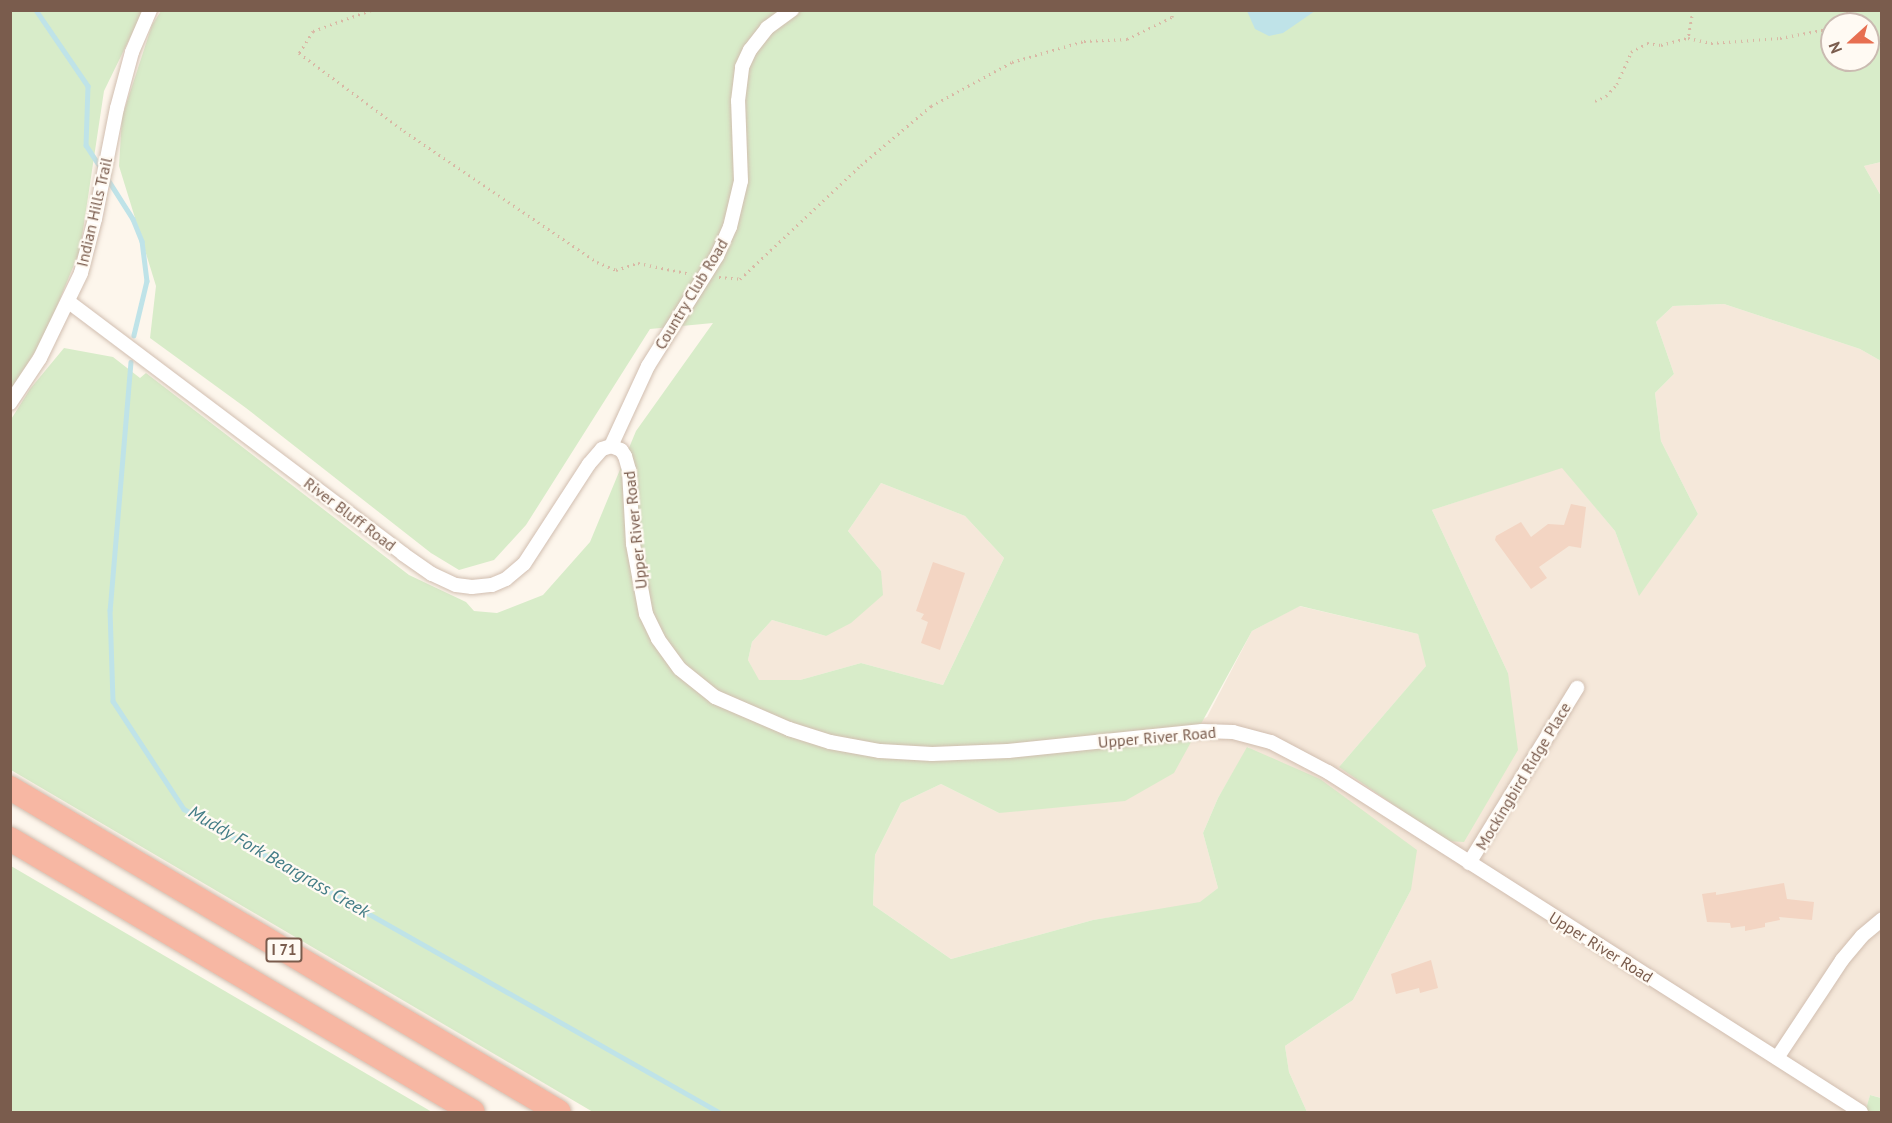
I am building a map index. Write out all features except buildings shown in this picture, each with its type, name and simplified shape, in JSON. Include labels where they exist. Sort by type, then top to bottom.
[{"type":"highway","name":"I 71","points":[[10,788],[558,1113]]},
{"type":"highway","name":"I 71","points":[[10,839],[473,1113]]},
{"type":"street","name":"Indian Hills Trail","points":[[10,403],[40,358],[69,302],[84,264],[132,52],[150,10]]},
{"type":"street","name":"Country Club Road","points":[[611,446],[648,366],[717,256],[730,227],[741,181],[738,101],[742,67],[750,50],[767,28],[792,10]]},
{"type":"street","name":"River Bluff Road","points":[[69,302],[403,554],[432,574],[456,585],[482,587],[512,575],[524,564],[544,536],[589,464],[602,449],[611,446]]},
{"type":"street","name":"Upper River Road","points":[[611,446],[621,450],[626,456],[637,576],[646,614],[658,639],[680,669],[702,688],[748,713],[830,742],[880,751],[932,754],[1008,751],[1202,731],[1254,736],[1296,753],[1328,772],[1861,1113]]},
{"type":"street","name":"Mockingbird Ridge Place","points":[[1469,863],[1577,688]]},
{"type":"street","points":[[1777,1058],[1842,960],[1862,936],[1881,919]]},
{"type":"path","points":[[371,10],[313,31],[299,53],[404,130],[597,262],[616,270],[638,263],[673,272],[695,274]]},
{"type":"path","points":[[717,277],[740,279],[861,165],[930,105],[1012,62],[1084,41],[1127,39],[1172,17],[1173,10]]},
{"type":"path","points":[[1688,38],[1693,10]]},
{"type":"path","points":[[1595,101],[1606,96],[1617,84],[1631,52],[1647,44],[1661,45],[1688,38],[1711,43],[1780,38],[1822,30],[1852,10]]},
{"type":"shaded area","points":[[1881,162],[1881,196],[1864,166]]},
{"type":"shaded area","points":[[1724,304],[1860,349],[1881,361],[1882,1098],[1870,1095],[1865,1112],[1307,1112],[1289,1072],[1285,1046],[1353,1000],[1411,890],[1248,747],[1218,798],[1203,833],[1218,888],[1200,903],[1093,920],[951,959],[873,905],[875,855],[901,803],[941,784],[999,813],[1207,717],[1252,631],[1299,606],[1418,634],[1427,665],[1339,767],[1508,673],[1432,510],[1562,467],[1615,531],[1639,595],[1698,514],[1661,441],[1655,393],[1674,374],[1656,322],[1673,306]]},
{"type":"shaded area","points":[[881,483],[965,516],[1004,558],[943,685],[861,663],[800,680],[758,680],[748,660],[752,642],[772,620],[826,636],[881,571],[848,531]]},
{"type":"green space","points":[[11,11],[143,11],[104,91],[80,250],[44,338],[11,389]]},
{"type":"green space","points":[[161,11],[1881,11],[1881,162],[1864,166],[1881,196],[1881,361],[1860,349],[1724,304],[1673,306],[1656,322],[1674,374],[1655,393],[1661,441],[1698,514],[1639,596],[1615,531],[1562,468],[1432,510],[1508,673],[1518,750],[1464,842],[1446,841],[1339,767],[1426,666],[1418,634],[1300,606],[1252,631],[1174,773],[1125,801],[999,813],[941,784],[901,803],[875,855],[873,905],[951,959],[1093,920],[1200,902],[1218,888],[1203,833],[1218,798],[1247,747],[1320,779],[1417,850],[1411,890],[1353,1000],[1285,1046],[1289,1072],[1307,1112],[593,1112],[11,770],[10,421],[30,389],[64,348],[113,357],[140,378],[146,373],[409,575],[466,602],[474,611],[497,613],[543,595],[590,542],[636,431],[713,323],[650,329],[526,525],[494,560],[459,570],[431,553],[246,408],[150,338],[156,286],[119,166],[122,117],[152,25]],"holes":[[[881,483],[965,516],[1004,558],[943,685],[861,663],[800,680],[759,680],[748,660],[752,642],[772,620],[826,636],[851,623],[883,595],[881,571],[848,531]]]},
{"type":"green space","points":[[11,866],[432,1112],[11,1112]]},
{"type":"green space","points":[[1870,1095],[1881,1098],[1881,1112],[1865,1112]]},
{"type":"water","points":[[1247,10],[1315,11],[1283,33],[1269,36],[1255,29]]},
{"type":"waterway","name":"Muddy Fork Beargrass Creek","points":[[36,10],[88,86],[86,145],[101,168]]},
{"type":"waterway","name":"Muddy Fork Beargrass Creek","points":[[107,178],[133,219],[142,241],[147,281],[134,335]]},
{"type":"waterway","name":"Muddy Fork Beargrass Creek","points":[[131,362],[110,610],[113,701],[184,809],[719,1112]]}]
